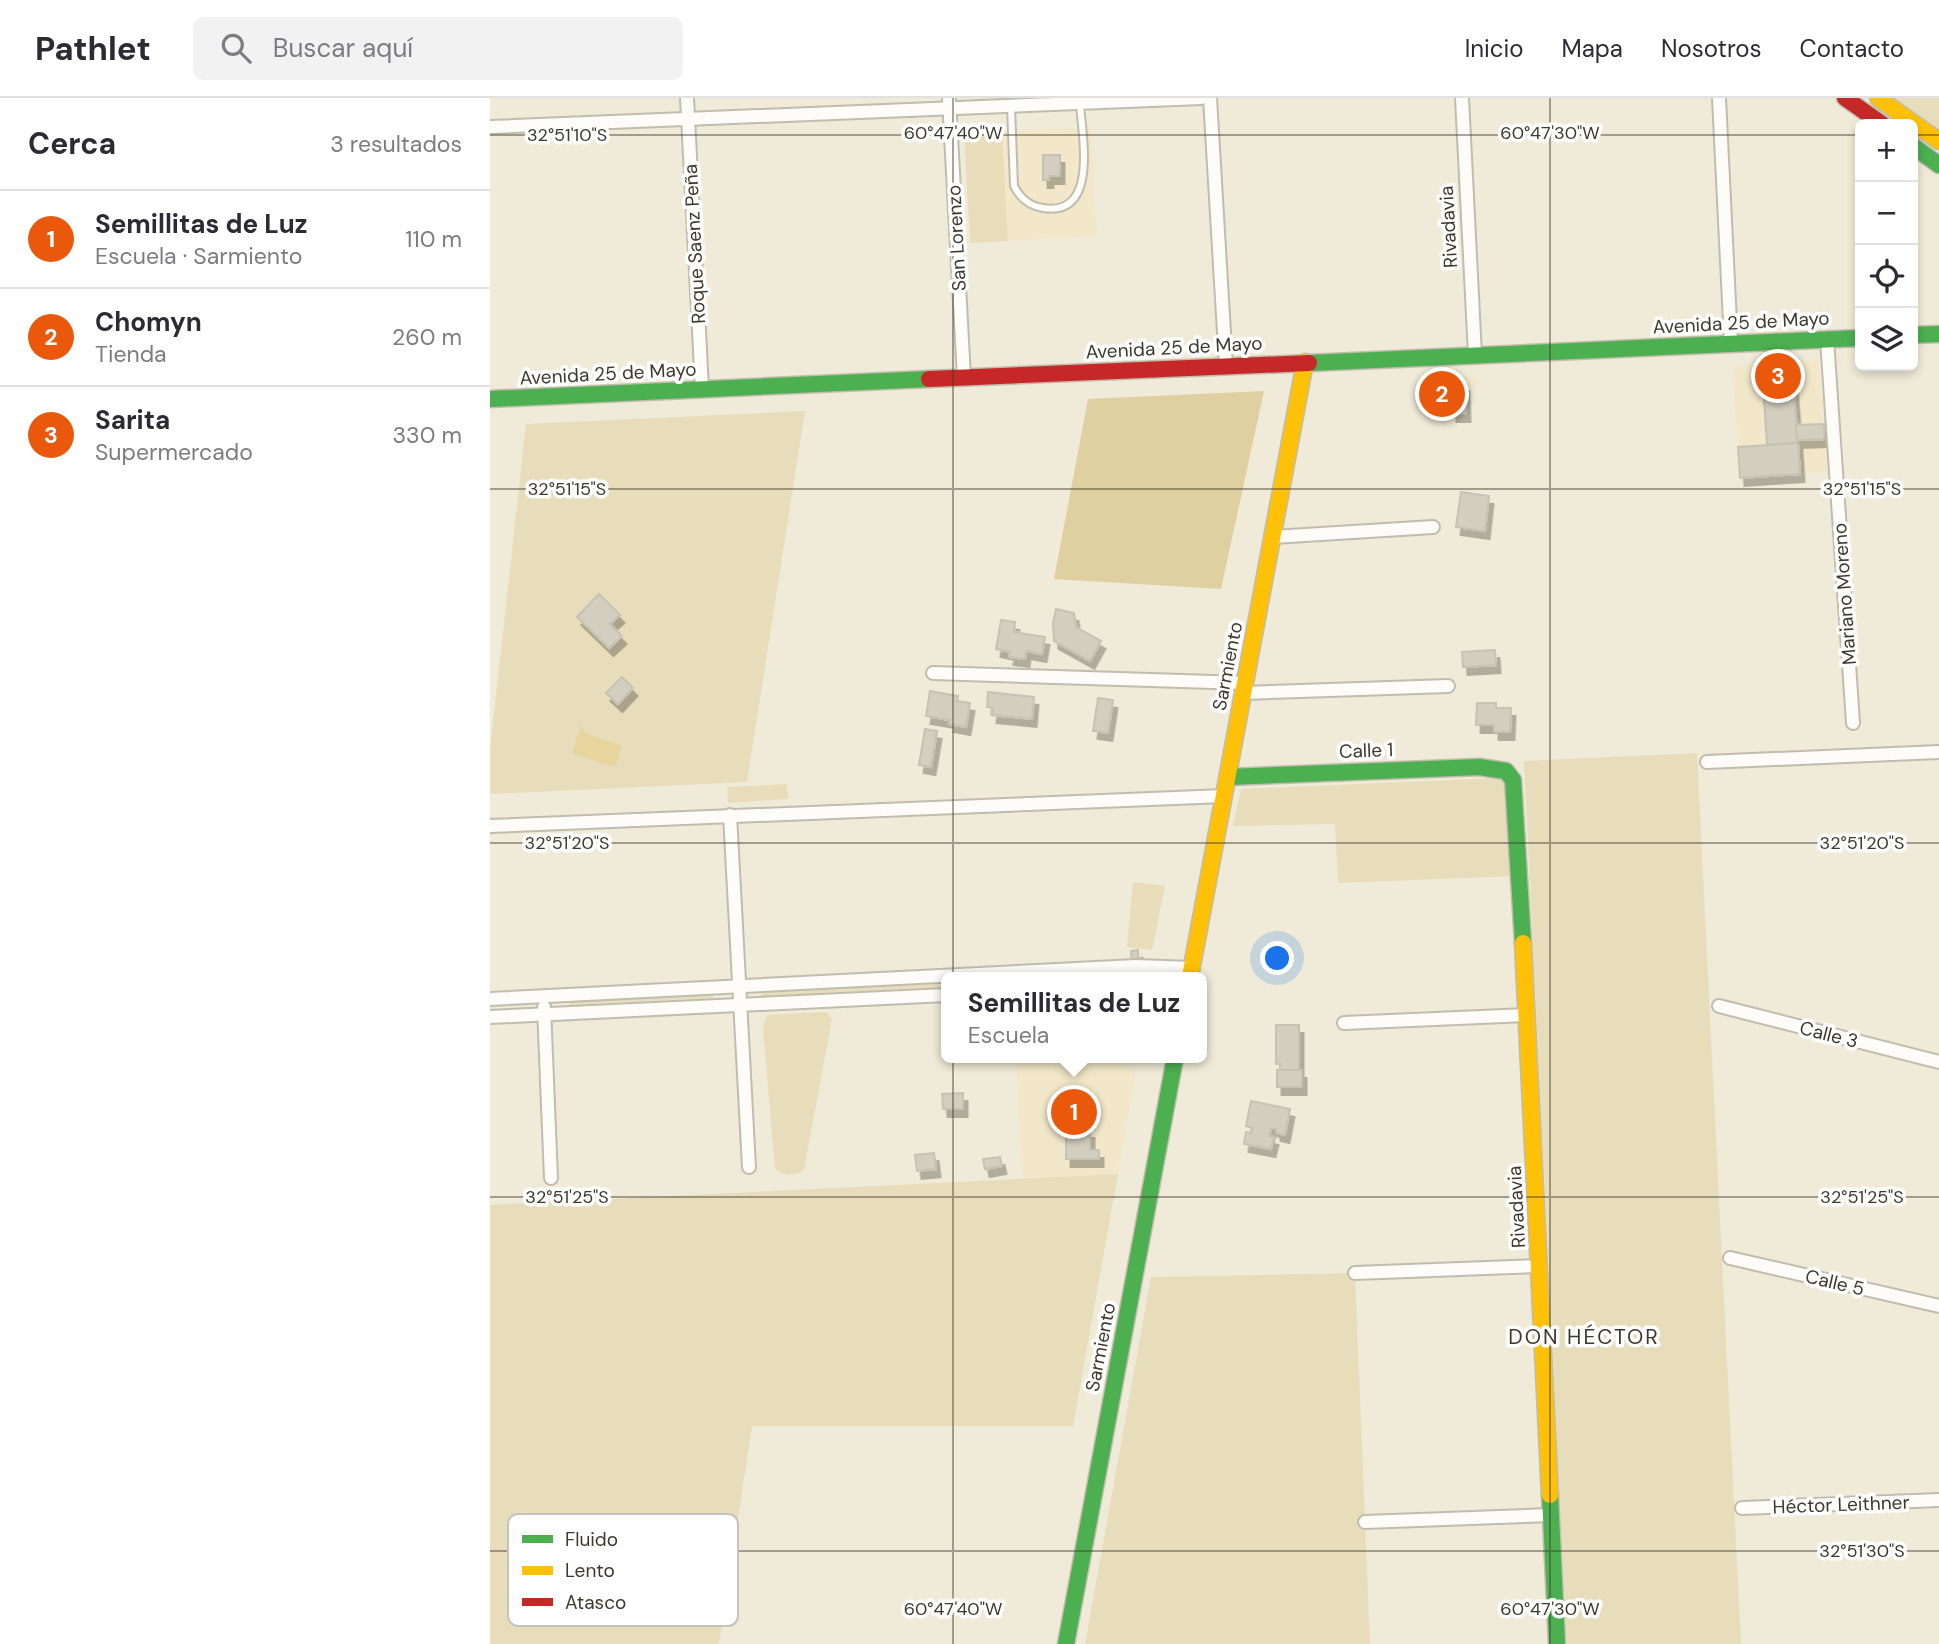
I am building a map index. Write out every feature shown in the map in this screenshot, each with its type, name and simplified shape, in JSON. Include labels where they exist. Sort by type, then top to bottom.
[{"type":"street","name":"Roque Saenz Peña","points":[[687,98],[702,390]]},
{"type":"street","points":[[490,127],[688,119],[949,103],[1011,106],[1079,101],[1201,98]]},
{"type":"street","points":[[1210,98],[1226,366]]},
{"type":"street","name":"Rivadavia","points":[[1462,98],[1475,355]]},
{"type":"street","points":[[1719,98],[1731,343]]},
{"type":"street","points":[[1845,98],[1875,119]]},
{"type":"street","points":[[1878,98],[1939,141]]},
{"type":"street","name":"San Lorenzo","points":[[949,103],[964,377]]},
{"type":"street","points":[[1918,150],[1939,165]]},
{"type":"street","points":[[1918,335],[1939,334]]},
{"type":"street","name":"Avenida 25 de Mayo","points":[[490,399],[1855,338]]},
{"type":"street","name":"Mariano Moreno","points":[[1827,339],[1853,723]]},
{"type":"street","name":"Sarmiento","points":[[1191,972],[1305,362]]},
{"type":"street","points":[[1273,537],[1433,527]]},
{"type":"street","points":[[933,673],[1244,688],[1448,686]]},
{"type":"street","points":[[1707,762],[1939,752]]},
{"type":"street","name":"Calle 1","points":[[1228,777],[1479,767],[1506,771]]},
{"type":"street","name":"Rivadavia","points":[[1506,771],[1513,780],[1515,792],[1557,1644]]},
{"type":"street","points":[[490,826],[1224,796]]},
{"type":"street","points":[[730,815],[749,1167]]},
{"type":"street","points":[[1123,972],[1191,972]]},
{"type":"street","points":[[490,999],[941,979]]},
{"type":"street","points":[[490,1017],[941,995]]},
{"type":"street","points":[[543,996],[551,1178]]},
{"type":"street","name":"Calle 3","points":[[1719,1006],[1939,1062]]},
{"type":"street","points":[[1344,1023],[1528,1015]]},
{"type":"street","name":"Sarmiento","points":[[1066,1644],[1174,1063]]},
{"type":"street","name":"Calle 5","points":[[1730,1258],[1939,1306]]},
{"type":"street","points":[[1355,1273],[1540,1266]]},
{"type":"street","name":"Héctor Leithner","points":[[1742,1508],[1939,1500]]},
{"type":"street","points":[[1365,1522],[1551,1515]]},
{"type":"lane","points":[[1011,106],[1014,186],[1020,197],[1044,209],[1073,202],[1081,189],[1084,173],[1079,101]]},
{"type":"shaded area","points":[[1878,98],[1939,98],[1939,141],[1918,126],[1918,119],[1908,119]]},
{"type":"shaded area","points":[[1091,127],[1097,236],[1008,241],[1002,132]]},
{"type":"shaded area","points":[[1002,132],[1008,241],[970,243],[964,134]]},
{"type":"shaded area","points":[[1819,360],[1827,472],[1740,478],[1732,366]]},
{"type":"shaded area","points":[[1479,378],[1474,388],[1465,389],[1466,414],[1431,415],[1430,392],[1420,392],[1419,380]]},
{"type":"shaded area","points":[[1264,391],[1221,589],[1054,579],[1088,399]]},
{"type":"shaded area","points":[[805,411],[747,782],[490,794],[490,749],[526,424]]},
{"type":"shaded area","points":[[581,726],[587,734],[622,746],[615,767],[572,753]]},
{"type":"shaded area","points":[[1697,753],[1741,1644],[1567,1644],[1524,761]]},
{"type":"shaded area","points":[[1496,778],[1506,783],[1516,876],[1338,883],[1335,824],[1233,826],[1241,789]]},
{"type":"shaded area","points":[[787,784],[788,799],[728,803],[727,787]]},
{"type":"shaded area","points":[[1133,882],[1165,886],[1152,950],[1127,947]]},
{"type":"shaded area","points":[[941,983],[941,987],[761,996],[761,992]]},
{"type":"shaded area","points":[[713,994],[713,998],[569,1005],[569,1000]]},
{"type":"shaded area","points":[[826,1012],[832,1019],[804,1170],[793,1175],[785,1174],[775,1169],[763,1027],[767,1015]]},
{"type":"shaded area","points":[[1016,1063],[1128,1063],[1136,1072],[1118,1174],[1022,1179]]},
{"type":"shaded area","points":[[1118,1174],[1073,1426],[752,1426],[738,1518],[738,1514],[508,1514],[508,1626],[722,1626],[719,1644],[490,1644],[490,1205]]},
{"type":"shaded area","points":[[1355,1273],[1370,1644],[1085,1644],[1151,1277]]},
{"type":"building","points":[[1043,155],[1060,155],[1060,176],[1049,176],[1049,180],[1043,180]]},
{"type":"building","points":[[1792,369],[1798,443],[1767,445],[1762,371]]},
{"type":"building","points":[[1439,382],[1439,386],[1451,386],[1452,407],[1445,408],[1445,401],[1430,401],[1430,383]]},
{"type":"building","points":[[1465,383],[1466,414],[1452,414],[1451,384]]},
{"type":"building","points":[[1824,424],[1824,439],[1797,440],[1796,425]]},
{"type":"building","points":[[1798,443],[1800,474],[1740,478],[1738,447]]},
{"type":"building","points":[[1461,492],[1489,496],[1485,531],[1456,527]]},
{"type":"building","points":[[599,594],[620,615],[610,624],[622,636],[609,648],[577,617]]},
{"type":"building","points":[[1056,609],[1074,613],[1076,627],[1101,641],[1090,661],[1054,641],[1053,623]]},
{"type":"building","points":[[1001,620],[1015,622],[1014,632],[1045,637],[1042,654],[1026,651],[1025,659],[1009,657],[1010,652],[996,649]]},
{"type":"building","points":[[1495,650],[1496,665],[1463,667],[1462,652]]},
{"type":"building","points":[[622,677],[633,688],[618,704],[606,693]]},
{"type":"building","points":[[930,691],[958,696],[957,701],[970,703],[966,727],[949,724],[950,720],[926,716]]},
{"type":"building","points":[[988,692],[1034,697],[1032,719],[992,715],[993,708],[987,707]]},
{"type":"building","points":[[1098,698],[1113,700],[1108,733],[1093,731]]},
{"type":"building","points":[[1477,703],[1496,703],[1496,708],[1511,708],[1510,732],[1494,732],[1494,725],[1476,725]]},
{"type":"building","points":[[925,729],[937,731],[931,767],[919,765]]},
{"type":"building","points":[[1138,950],[1139,969],[1132,970],[1131,951]]},
{"type":"building","points":[[1276,1025],[1299,1025],[1299,1070],[1280,1070],[1280,1064],[1276,1064]]},
{"type":"building","points":[[1277,1070],[1302,1070],[1302,1087],[1277,1087]]},
{"type":"building","points":[[963,1093],[963,1109],[943,1109],[942,1094]]},
{"type":"building","points":[[1251,1101],[1290,1109],[1285,1135],[1276,1133],[1276,1129],[1271,1128],[1269,1136],[1274,1137],[1271,1149],[1244,1144],[1246,1132],[1251,1133],[1252,1128],[1246,1126]]},
{"type":"building","points":[[1066,1130],[1090,1130],[1090,1150],[1099,1150],[1099,1159],[1066,1159]]},
{"type":"building","points":[[934,1153],[936,1169],[917,1171],[915,1155]]},
{"type":"building","points":[[1000,1157],[1002,1166],[985,1169],[983,1159]]},
{"type":"traffic: fast","points":[[1918,150],[1939,165]]},
{"type":"traffic: fast","points":[[1918,335],[1939,334]]},
{"type":"traffic: fast","points":[[1309,363],[1855,338]]},
{"type":"traffic: fast","points":[[490,399],[929,379]]},
{"type":"traffic: fast","points":[[1228,777],[1479,767],[1506,771],[1513,780],[1523,943]]},
{"type":"traffic: fast","points":[[1066,1644],[1174,1063]]},
{"type":"traffic: fast","points":[[1550,1495],[1557,1644]]},
{"type":"traffic: slow","points":[[1878,98],[1939,141]]},
{"type":"traffic: slow","points":[[1191,972],[1305,362]]},
{"type":"traffic: slow","points":[[1523,943],[1550,1495]]},
{"type":"traffic: jam","points":[[1845,98],[1875,119]]},
{"type":"traffic: jam","points":[[929,379],[1309,363]]},
{"type":"place","name":"Sarita","points":[[1778,376]]},
{"type":"place","name":"Chomyn","points":[[1442,394]]},
{"type":"place","name":"Semillitas de Luz","points":[[1074,1112]]},
{"type":"district","name":"DON HÉCTOR","points":[[1584,1337]]}]
